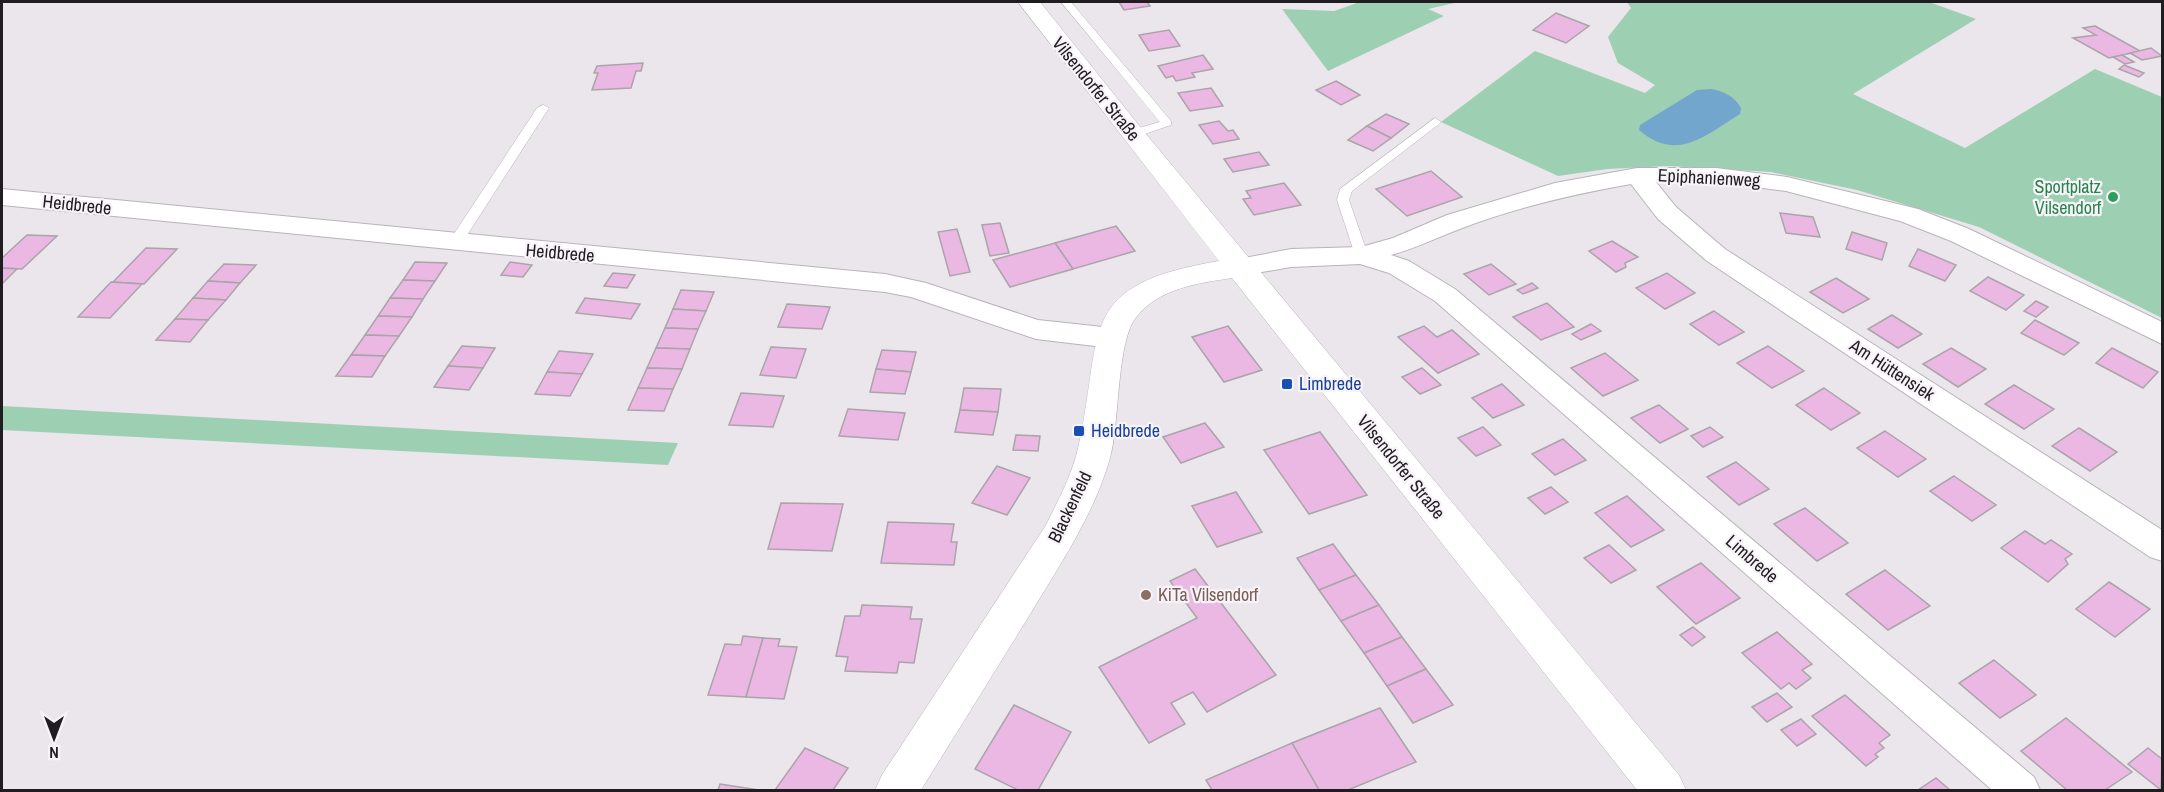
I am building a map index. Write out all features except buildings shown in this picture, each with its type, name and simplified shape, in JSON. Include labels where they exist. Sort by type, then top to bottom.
[{"type":"main road","name":"Vilsendorfer Straße","points":[[1029,2],[1056,39],[1239,267],[1664,790]]},
{"type":"main road","name":"Blackenfeld","points":[[897,790],[1059,535],[1073,508],[1096,448],[1112,338],[1117,321],[1125,310],[1147,292],[1181,278],[1239,267]]},
{"type":"street","name":"Epiphanienweg","points":[[1239,267],[1291,258],[1361,255],[1401,244],[1508,204],[1564,189],[1637,175],[1716,175],[1787,184],[1909,215],[1960,235],[2163,334]]},
{"type":"street","name":"Am Hüttensiek","points":[[1637,175],[1667,213],[1716,255],[2163,547]]},
{"type":"street","name":"Heidbrede","points":[[2,197],[455,243],[885,283],[916,289],[1036,329],[1112,338]]},
{"type":"street","name":"Limbrede","points":[[1361,255],[1399,267],[1445,295],[2020,790]]},
{"type":"lane","points":[[1066,2],[1167,123],[1132,134]]},
{"type":"lane","points":[[455,243],[543,108]]},
{"type":"lane","points":[[1361,255],[1343,200],[1346,189],[1435,122]]},
{"type":"green space","points":[[1360,2],[1459,2],[1428,9],[1444,16],[1328,71],[1282,9],[1334,11]]},
{"type":"green space","points":[[1627,2],[1929,2],[1976,19],[1853,94],[1965,148],[2095,69],[2162,97],[2162,318],[1979,227],[1857,190],[1771,172],[1669,166],[1607,169],[1558,176],[1441,122],[1535,51],[1645,93],[1655,85],[1618,63],[1608,37],[1631,8]]},
{"type":"green space","points":[[2,406],[678,443],[668,465],[2,430]]},
{"type":"water","points":[[1712,89],[1732,98],[1741,108],[1740,114],[1703,137],[1679,145],[1653,140],[1639,130],[1640,125],[1697,90]]},
{"type":"place","name":"Sportplatz Vilsendorf","points":[[2113,197]]},
{"type":"place","name":"Limbrede","points":[[1287,384]]},
{"type":"place","name":"Heidbrede","points":[[1079,431]]},
{"type":"place","name":"KiTa Vilsendorf","points":[[1146,595]]}]
